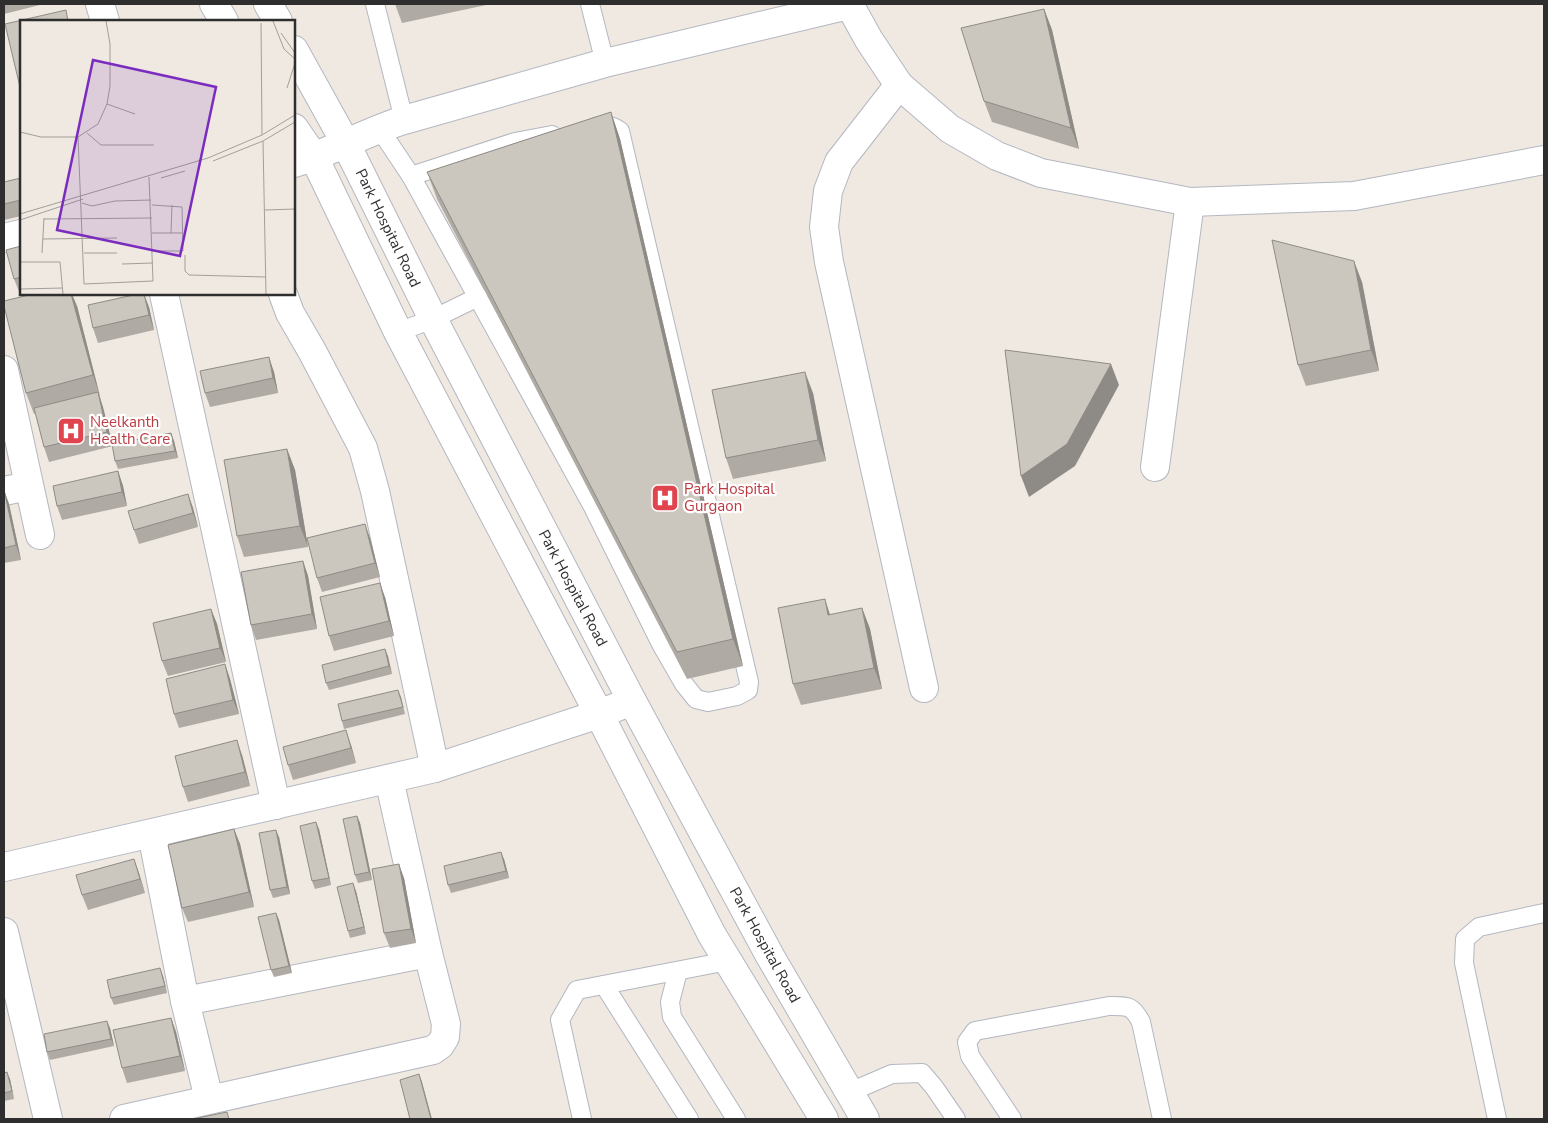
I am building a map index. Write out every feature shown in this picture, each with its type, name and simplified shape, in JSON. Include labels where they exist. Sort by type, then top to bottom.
[{"type":"street","points":[[100,4],[105,20]]},
{"type":"street","points":[[214,4],[223,20]]},
{"type":"street","points":[[268,4],[277,20]]},
{"type":"street","points":[[304,160],[391,124],[605,63],[849,4],[869,40],[900,84],[950,129],[997,156],[1041,173],[1190,202],[1354,196],[1544,160]]},
{"type":"street","name":"Park Hospital Road","points":[[295,52],[346,142],[433,318],[632,701],[770,956],[866,1119]]},
{"type":"street","points":[[900,84],[839,162],[828,191],[824,227],[829,262],[924,688]]},
{"type":"street","points":[[295,131],[304,160],[398,332],[599,714],[712,935],[824,1119]]},
{"type":"street","points":[[1155,467],[1190,202]]},
{"type":"street","points":[[4,238],[20,234]]},
{"type":"street","points":[[164,295],[276,805]]},
{"type":"street","points":[[283,295],[290,314],[312,351],[363,448],[375,491],[435,768]]},
{"type":"street","points":[[4,370],[16,489],[40,535]]},
{"type":"street","points":[[4,867],[435,768],[599,714],[632,701]]},
{"type":"street","points":[[124,1119],[433,1050],[440,1044],[445,1037],[446,1024],[389,779]]},
{"type":"street","points":[[152,834],[184,1001],[209,1099]]},
{"type":"street","points":[[4,932],[48,1119]]},
{"type":"street","points":[[184,1001],[428,953]]},
{"type":"lane","points":[[374,4],[391,124],[411,176],[594,507],[661,644],[684,684],[696,699],[708,702],[744,693],[748,690],[748,682],[620,132],[614,127],[605,125],[515,142],[411,176]]},
{"type":"lane","points":[[590,4],[605,63]]},
{"type":"lane","points":[[398,332],[478,297]]},
{"type":"lane","points":[[1496,1119],[1464,963],[1465,939],[1479,927],[1544,913]]},
{"type":"lane","points":[[582,1119],[560,1020],[577,990],[728,961]]},
{"type":"lane","points":[[678,971],[670,1002],[672,1017],[736,1119]]},
{"type":"lane","points":[[604,985],[689,1119]]},
{"type":"lane","points":[[1012,1119],[970,1056],[967,1042],[975,1031],[986,1027],[1109,1006],[1124,1006],[1135,1011],[1141,1022],[1162,1119]]},
{"type":"lane","points":[[850,1092],[892,1074],[922,1073],[956,1119]]},
{"type":"building","points":[[1044,9],[1071,128],[984,101],[961,28]]},
{"type":"building","points":[[66,10],[68,20],[22,20]]},
{"type":"building","points":[[20,21],[20,87],[5,24]]},
{"type":"building","points":[[611,112],[733,639],[677,652],[427,172]]},
{"type":"building","points":[[20,178],[20,200],[4,204],[4,182]]},
{"type":"building","points":[[1272,240],[1354,261],[1371,350],[1298,365]]},
{"type":"building","points":[[20,246],[20,277],[14,279],[6,250]]},
{"type":"building","points":[[29,295],[71,295],[93,375],[26,393],[4,301]]},
{"type":"building","points":[[133,295],[144,295],[149,315],[93,328],[88,305]]},
{"type":"building","points":[[1005,350],[1111,364],[1067,444],[1021,476]]},
{"type":"building","points":[[269,357],[273,378],[205,393],[200,371]]},
{"type":"building","points":[[805,372],[818,440],[726,458],[712,390]]},
{"type":"building","points":[[98,392],[107,432],[44,447],[34,408]]},
{"type":"building","points":[[171,433],[175,451],[115,461],[112,444]]},
{"type":"building","points":[[287,449],[300,526],[237,536],[224,460]]},
{"type":"building","points":[[118,471],[122,492],[57,506],[53,486]]},
{"type":"building","points":[[4,490],[16,545],[4,548]]},
{"type":"building","points":[[188,494],[193,513],[134,530],[128,511]]},
{"type":"building","points":[[365,524],[375,563],[317,578],[307,538]]},
{"type":"building","points":[[303,561],[312,614],[251,625],[241,572]]},
{"type":"building","points":[[380,583],[389,621],[329,636],[320,597]]},
{"type":"building","points":[[825,599],[828,615],[862,608],[874,668],[793,684],[778,608]]},
{"type":"building","points":[[211,609],[220,648],[162,661],[153,623]]},
{"type":"building","points":[[385,649],[389,666],[326,683],[322,665]]},
{"type":"building","points":[[225,664],[233,700],[174,714],[166,679]]},
{"type":"building","points":[[398,690],[403,707],[342,721],[338,704]]},
{"type":"building","points":[[346,730],[351,748],[288,765],[283,747]]},
{"type":"building","points":[[237,740],[245,772],[183,787],[175,756]]},
{"type":"building","points":[[357,816],[369,872],[355,875],[343,819]]},
{"type":"building","points":[[316,822],[329,878],[312,881],[300,826]]},
{"type":"building","points":[[234,829],[249,892],[182,908],[168,845]]},
{"type":"building","points":[[276,830],[287,887],[270,890],[259,833]]},
{"type":"building","points":[[501,852],[506,871],[448,885],[444,866]]},
{"type":"building","points":[[134,859],[140,879],[82,895],[76,875]]},
{"type":"building","points":[[399,864],[411,929],[384,933],[372,869]]},
{"type":"building","points":[[353,883],[364,927],[348,931],[337,887]]},
{"type":"building","points":[[276,913],[289,966],[271,970],[258,917]]},
{"type":"building","points":[[160,968],[165,986],[111,998],[107,980]]},
{"type":"building","points":[[171,1018],[180,1056],[122,1068],[113,1030]]},
{"type":"building","points":[[107,1021],[111,1039],[47,1052],[44,1034]]},
{"type":"building","points":[[7,1072],[12,1091],[4,1093],[4,1073]]},
{"type":"building","points":[[419,1074],[431,1119],[410,1119],[400,1080]]},
{"type":"building","points":[[227,1112],[229,1119],[193,1119]]},
{"type":"place","name":"Neelkanth Health Care","points":[[71,431]]},
{"type":"place","name":"Park Hospital Gurgaon","points":[[665,498]]}]
